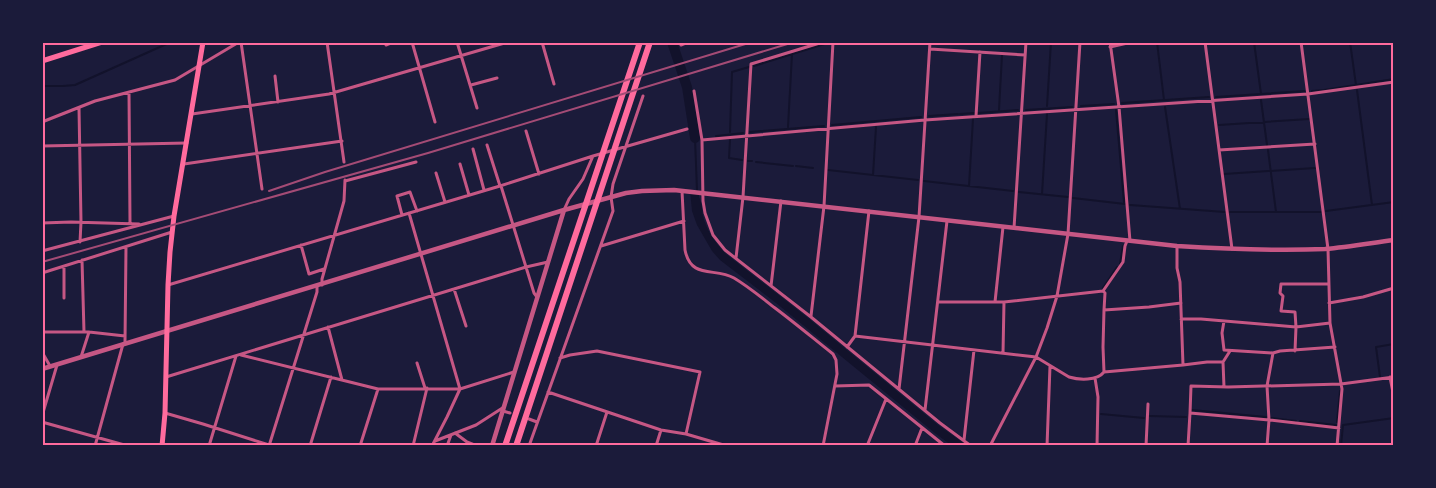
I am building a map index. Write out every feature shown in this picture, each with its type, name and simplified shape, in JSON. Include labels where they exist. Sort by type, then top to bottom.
[{"type":"highway","points":[[505,446],[640,42]]},
{"type":"highway","points":[[516,446],[650,42]]},
{"type":"main road","points":[[42,61],[102,42]]},
{"type":"main road","points":[[162,446],[165,413],[168,285],[172,232],[204,42]]},
{"type":"street","points":[[42,122],[95,101],[175,80],[240,42],[262,189]]},
{"type":"street","points":[[327,42],[344,162]]},
{"type":"street","points":[[386,45],[393,42]]},
{"type":"street","points":[[412,42],[435,122]]},
{"type":"street","points":[[457,42],[478,108]]},
{"type":"street","points":[[192,114],[335,92],[508,42]]},
{"type":"street","points":[[542,42],[554,84]]},
{"type":"street","points":[[680,42],[681,45],[688,42]]},
{"type":"street","points":[[736,258],[743,197],[751,64],[823,42]]},
{"type":"street","points":[[810,317],[824,206],[834,42]]},
{"type":"street","points":[[899,390],[919,217],[930,42]]},
{"type":"street","points":[[1014,228],[1026,42]]},
{"type":"street","points":[[990,446],[1036,357],[1057,296],[1068,234],[1080,42]]},
{"type":"street","points":[[938,302],[1004,302],[1103,291],[1123,262],[1125,246],[1129,241],[1119,107],[1110,45],[1132,42]]},
{"type":"street","points":[[1205,42],[1232,249]]},
{"type":"street","points":[[1301,42],[1328,249],[1330,322],[1342,389],[1337,446]]},
{"type":"street","points":[[930,49],[1025,55]]},
{"type":"street","points":[[976,116],[980,52]]},
{"type":"street","points":[[274,76],[278,102]]},
{"type":"street","points":[[471,85],[497,78]]},
{"type":"street","points":[[702,140],[976,116],[1308,94],[1394,82]]},
{"type":"street","points":[[694,91],[702,140],[702,193],[705,213],[711,231],[726,250],[970,446]]},
{"type":"street","points":[[128,92],[130,223]]},
{"type":"street","points":[[529,446],[613,211],[611,197],[613,184],[643,96]]},
{"type":"street","points":[[78,108],[80,242]]},
{"type":"street","points":[[168,285],[687,129]]},
{"type":"street","points":[[526,131],[539,174]]},
{"type":"street","points":[[184,164],[342,141]]},
{"type":"street","points":[[42,146],[187,142]]},
{"type":"street","points":[[1219,150],[1315,144]]},
{"type":"street","points":[[488,145],[534,293],[537,297]]},
{"type":"street","points":[[473,149],[484,190]]},
{"type":"street","points":[[492,446],[564,210],[583,179],[593,156]]},
{"type":"street","points":[[165,413],[270,445],[325,269],[344,201],[345,180],[416,162]]},
{"type":"street","points":[[460,164],[469,195]]},
{"type":"street","points":[[436,173],[445,202]]},
{"type":"street","points":[[682,190],[685,250],[691,264],[704,272],[733,277],[833,354],[837,366],[823,446]]},
{"type":"street","points":[[42,369],[320,286],[564,210],[611,197],[642,191],[682,190],[1177,246],[1232,249],[1328,249],[1394,240]]},
{"type":"street","points":[[402,215],[396,196],[410,192],[417,211]]},
{"type":"street","points":[[771,286],[781,201]]},
{"type":"street","points":[[847,347],[855,336],[869,211]]},
{"type":"street","points":[[409,213],[460,389],[432,446]]},
{"type":"street","points":[[42,251],[174,216]]},
{"type":"street","points":[[925,411],[947,220]]},
{"type":"street","points":[[601,246],[684,221]]},
{"type":"street","points":[[42,223],[140,224]]},
{"type":"street","points":[[995,302],[1003,227]]},
{"type":"street","points":[[42,273],[172,232]]},
{"type":"street","points":[[301,245],[309,274],[325,269]]},
{"type":"street","points":[[1177,246],[1183,365]]},
{"type":"street","points":[[95,446],[124,343],[126,247]]},
{"type":"street","points":[[82,260],[84,332]]},
{"type":"street","points":[[166,377],[548,261]]},
{"type":"street","points":[[64,266],[64,298]]},
{"type":"street","points":[[1295,351],[1295,312],[1281,311],[1283,296],[1280,293],[1282,284],[1328,284]]},
{"type":"street","points":[[1329,302],[1394,288]]},
{"type":"street","points":[[454,290],[466,326]]},
{"type":"street","points":[[1103,291],[1105,293],[1104,372]]},
{"type":"street","points":[[1003,353],[1004,302]]},
{"type":"street","points":[[1104,310],[1149,308],[1180,303]]},
{"type":"street","points":[[1181,319],[1296,326],[1330,322]]},
{"type":"street","points":[[1224,321],[1222,333],[1224,350],[1273,353],[1335,348]]},
{"type":"street","points":[[328,327],[342,380]]},
{"type":"street","points":[[42,332],[89,332],[125,336]]},
{"type":"street","points":[[80,357],[89,332]]},
{"type":"street","points":[[855,336],[1036,357],[1074,378],[1095,378],[1104,372],[1224,362]]},
{"type":"street","points":[[964,441],[974,350]]},
{"type":"street","points":[[560,358],[597,351],[700,372],[686,434]]},
{"type":"street","points":[[1224,387],[1224,362],[1230,351]]},
{"type":"street","points":[[42,352],[50,366]]},
{"type":"street","points":[[1268,446],[1267,386],[1273,353]]},
{"type":"street","points":[[238,355],[378,389],[460,389],[514,372]]},
{"type":"street","points":[[209,446],[238,355]]},
{"type":"street","points":[[413,446],[426,388],[417,363]]},
{"type":"street","points":[[42,416],[57,365]]},
{"type":"street","points":[[1047,446],[1050,366]]},
{"type":"street","points":[[310,446],[331,377]]},
{"type":"street","points":[[1188,446],[1191,386],[1341,384],[1392,377],[1394,398]]},
{"type":"street","points":[[1095,378],[1098,397],[1097,446]]},
{"type":"street","points":[[834,386],[869,385],[946,446]]},
{"type":"street","points":[[360,446],[378,389]]},
{"type":"street","points":[[548,392],[661,430],[686,434],[727,446]]},
{"type":"street","points":[[867,446],[886,398]]},
{"type":"street","points":[[1146,446],[1148,404]]},
{"type":"street","points":[[434,441],[476,425],[503,408]]},
{"type":"street","points":[[503,408],[510,413]]},
{"type":"street","points":[[596,446],[607,412]]},
{"type":"street","points":[[1190,413],[1339,428]]},
{"type":"street","points":[[529,419],[537,422]]},
{"type":"street","points":[[42,422],[128,446]]},
{"type":"street","points":[[915,446],[922,428]]},
{"type":"street","points":[[656,446],[661,430]]},
{"type":"street","points":[[447,446],[453,434]]},
{"type":"street","points":[[453,434],[477,446]]},
{"type":"shaded area","points":[[690,190],[699,191],[703,216],[709,232],[726,254],[808,318],[938,425],[966,445],[951,445],[936,434],[776,303],[720,260],[712,251],[697,225],[692,211]]},
{"type":"waterway","points":[[42,86],[75,85],[171,42]]},
{"type":"waterway","points":[[672,42],[687,87],[695,138]]},
{"type":"waterway","points":[[754,66],[831,42]]},
{"type":"waterway","points":[[1047,106],[1051,42]]},
{"type":"waterway","points":[[1157,42],[1164,100]]},
{"type":"waterway","points":[[1254,42],[1261,94]]},
{"type":"waterway","points":[[1350,42],[1356,85]]},
{"type":"waterway","points":[[788,127],[792,54]]},
{"type":"waterway","points":[[999,110],[1002,55]]},
{"type":"waterway","points":[[730,132],[732,72],[749,67]]},
{"type":"waterway","points":[[1312,91],[1394,79]]},
{"type":"waterway","points":[[1357,90],[1372,205]]},
{"type":"waterway","points":[[1216,97],[1305,91]]},
{"type":"waterway","points":[[1122,103],[1209,97]]},
{"type":"waterway","points":[[1261,100],[1267,145]]},
{"type":"waterway","points":[[1081,106],[1114,104]]},
{"type":"waterway","points":[[1026,110],[1072,107]]},
{"type":"waterway","points":[[1165,107],[1180,209]]},
{"type":"waterway","points":[[978,113],[1018,110]]},
{"type":"waterway","points":[[1116,110],[1124,202]]},
{"type":"waterway","points":[[960,114],[974,113]]},
{"type":"waterway","points":[[929,116],[958,114]]},
{"type":"waterway","points":[[1042,194],[1047,114]]},
{"type":"waterway","points":[[832,125],[921,117]]},
{"type":"waterway","points":[[969,186],[973,119]]},
{"type":"waterway","points":[[1219,125],[1309,119]]},
{"type":"waterway","points":[[750,132],[824,126]]},
{"type":"waterway","points":[[873,175],[876,127]]},
{"type":"waterway","points":[[716,136],[743,133]]},
{"type":"waterway","points":[[695,138],[697,191]]},
{"type":"waterway","points":[[730,140],[729,158],[742,160]]},
{"type":"waterway","points":[[1268,150],[1276,212]]},
{"type":"waterway","points":[[756,162],[793,166]]},
{"type":"waterway","points":[[796,166],[813,168]]},
{"type":"waterway","points":[[1224,174],[1315,168]]},
{"type":"waterway","points":[[828,170],[918,180]]},
{"type":"waterway","points":[[924,181],[1013,191]]},
{"type":"waterway","points":[[1019,192],[1068,197]]},
{"type":"waterway","points":[[1073,198],[1125,204]]},
{"type":"waterway","points":[[1326,211],[1394,202]]},
{"type":"waterway","points":[[1130,205],[1225,212]]},
{"type":"waterway","points":[[1230,212],[1321,212]]},
{"type":"waterway","points":[[1120,264],[1123,246]]},
{"type":"waterway","points":[[1103,288],[1117,267]]},
{"type":"waterway","points":[[1380,377],[1376,347],[1394,344]]},
{"type":"waterway","points":[[1337,422],[1340,391]]},
{"type":"waterway","points":[[1192,410],[1266,417]]},
{"type":"waterway","points":[[1101,414],[1144,418]]},
{"type":"waterway","points":[[1150,416],[1186,417]]},
{"type":"waterway","points":[[1271,418],[1296,421]]},
{"type":"waterway","points":[[1341,446],[1343,425],[1394,418]]},
{"type":"waterway","points":[[1300,421],[1336,425]]},
{"type":"railway","points":[[269,191],[325,172],[752,42]]},
{"type":"railway","points":[[42,262],[428,153],[794,42]]}]
